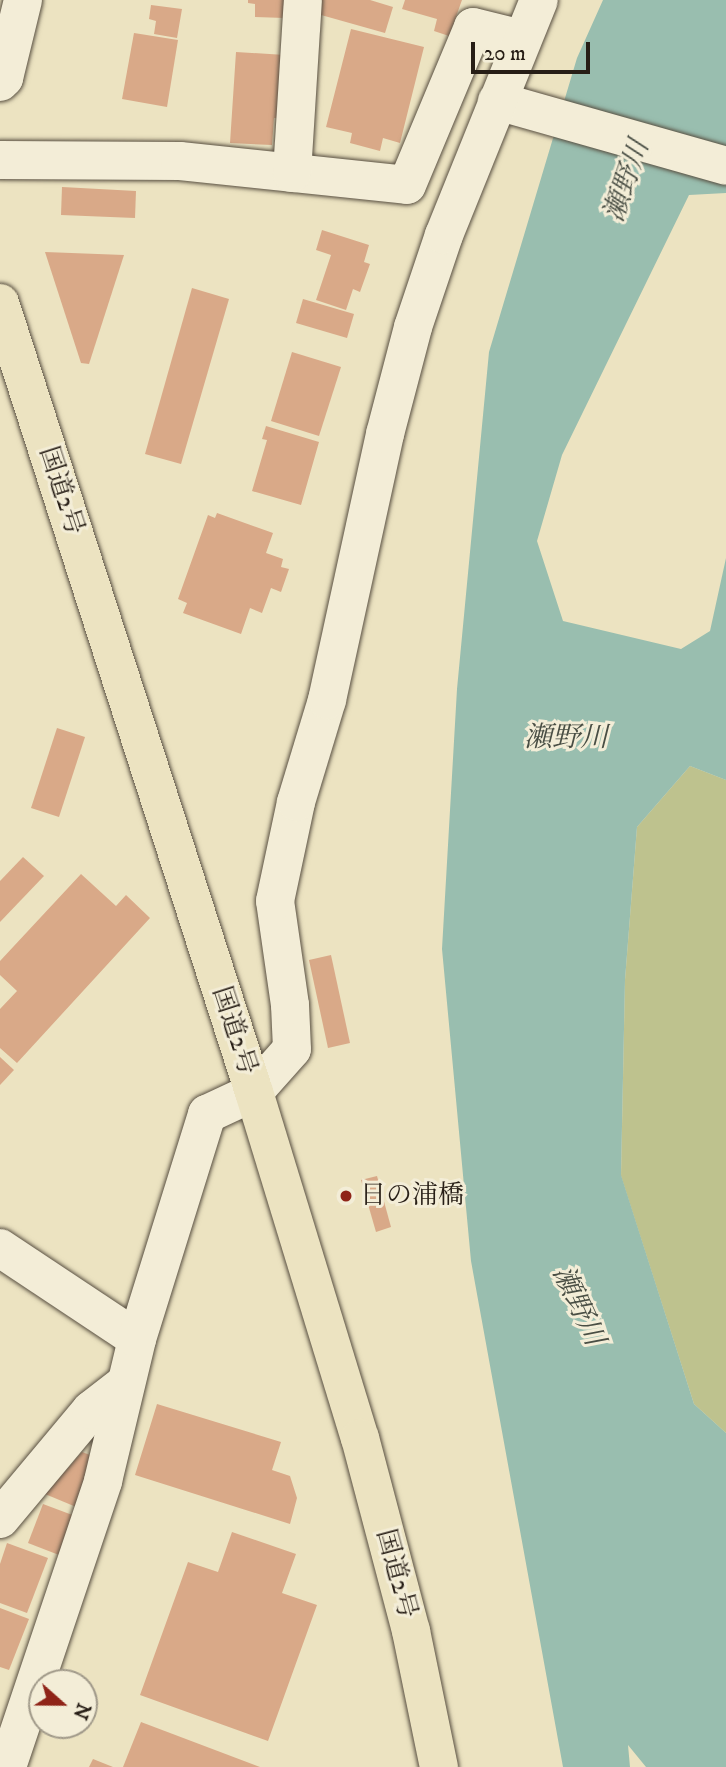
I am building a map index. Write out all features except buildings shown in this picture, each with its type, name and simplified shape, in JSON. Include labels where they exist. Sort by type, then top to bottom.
[{"type":"highway","name":"国道2号","points":[[3,321],[254,1092],[360,1438],[411,1631],[439,1767]]},
{"type":"street","points":[[0,82],[4,78],[23,0]]},
{"type":"street","points":[[292,173],[303,0]]},
{"type":"street","points":[[7,1767],[103,1482],[137,1339],[207,1114],[254,1092],[292,1049],[290,1005],[275,901],[296,802],[327,700],[385,434],[413,327],[513,105],[522,39],[539,0]]},
{"type":"street","points":[[0,160],[180,162],[407,185],[473,27],[522,39]]},
{"type":"street","points":[[513,105],[726,166]]},
{"type":"street","points":[[0,1248],[137,1339]]},
{"type":"street","points":[[3,1512],[91,1410],[126,1383]]},
{"type":"green space","points":[[690,766],[726,780],[726,1433],[694,1404],[621,1176],[625,980],[637,827]]},
{"type":"water","name":"瀬野川","points":[[603,0],[726,0],[726,193],[689,195],[562,455],[537,541],[563,621],[681,649],[710,631],[726,558],[726,780],[690,766],[637,827],[625,980],[621,1175],[694,1404],[726,1433],[726,1767],[646,1767],[628,1745],[630,1767],[563,1767],[471,1261],[442,949],[457,689],[489,352],[577,58]]},
{"type":"place","name":"日の浦橋","points":[[346,1196]]}]
